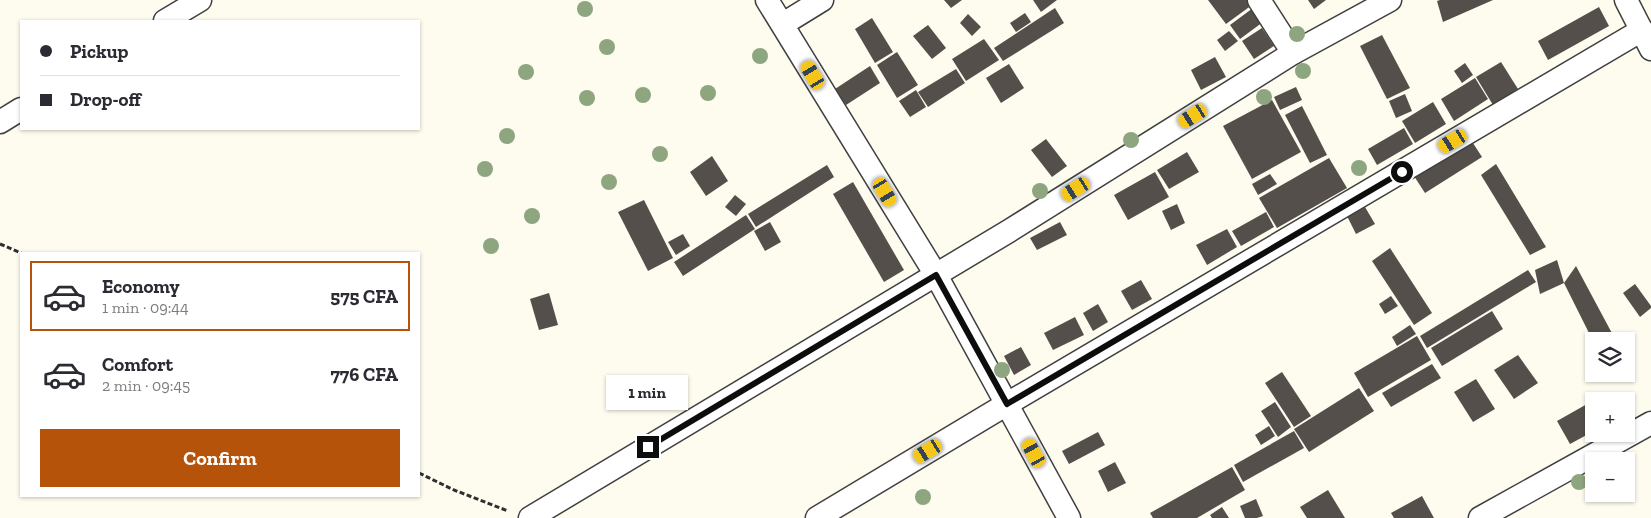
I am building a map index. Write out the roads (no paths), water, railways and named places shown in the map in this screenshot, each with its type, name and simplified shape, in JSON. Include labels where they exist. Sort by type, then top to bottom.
[{"type":"street","points":[[167,20],[200,0]]},
{"type":"street","points":[[767,0],[936,275],[1069,518]]},
{"type":"street","points":[[783,24],[822,0]]},
{"type":"street","points":[[1259,0],[1293,53]]},
{"type":"street","points":[[523,516],[936,275],[1293,53],[1390,0]]},
{"type":"street","points":[[817,518],[1641,21]]},
{"type":"street","points":[[0,122],[20,110]]},
{"type":"street","points":[[1480,518],[1651,422]]}]
